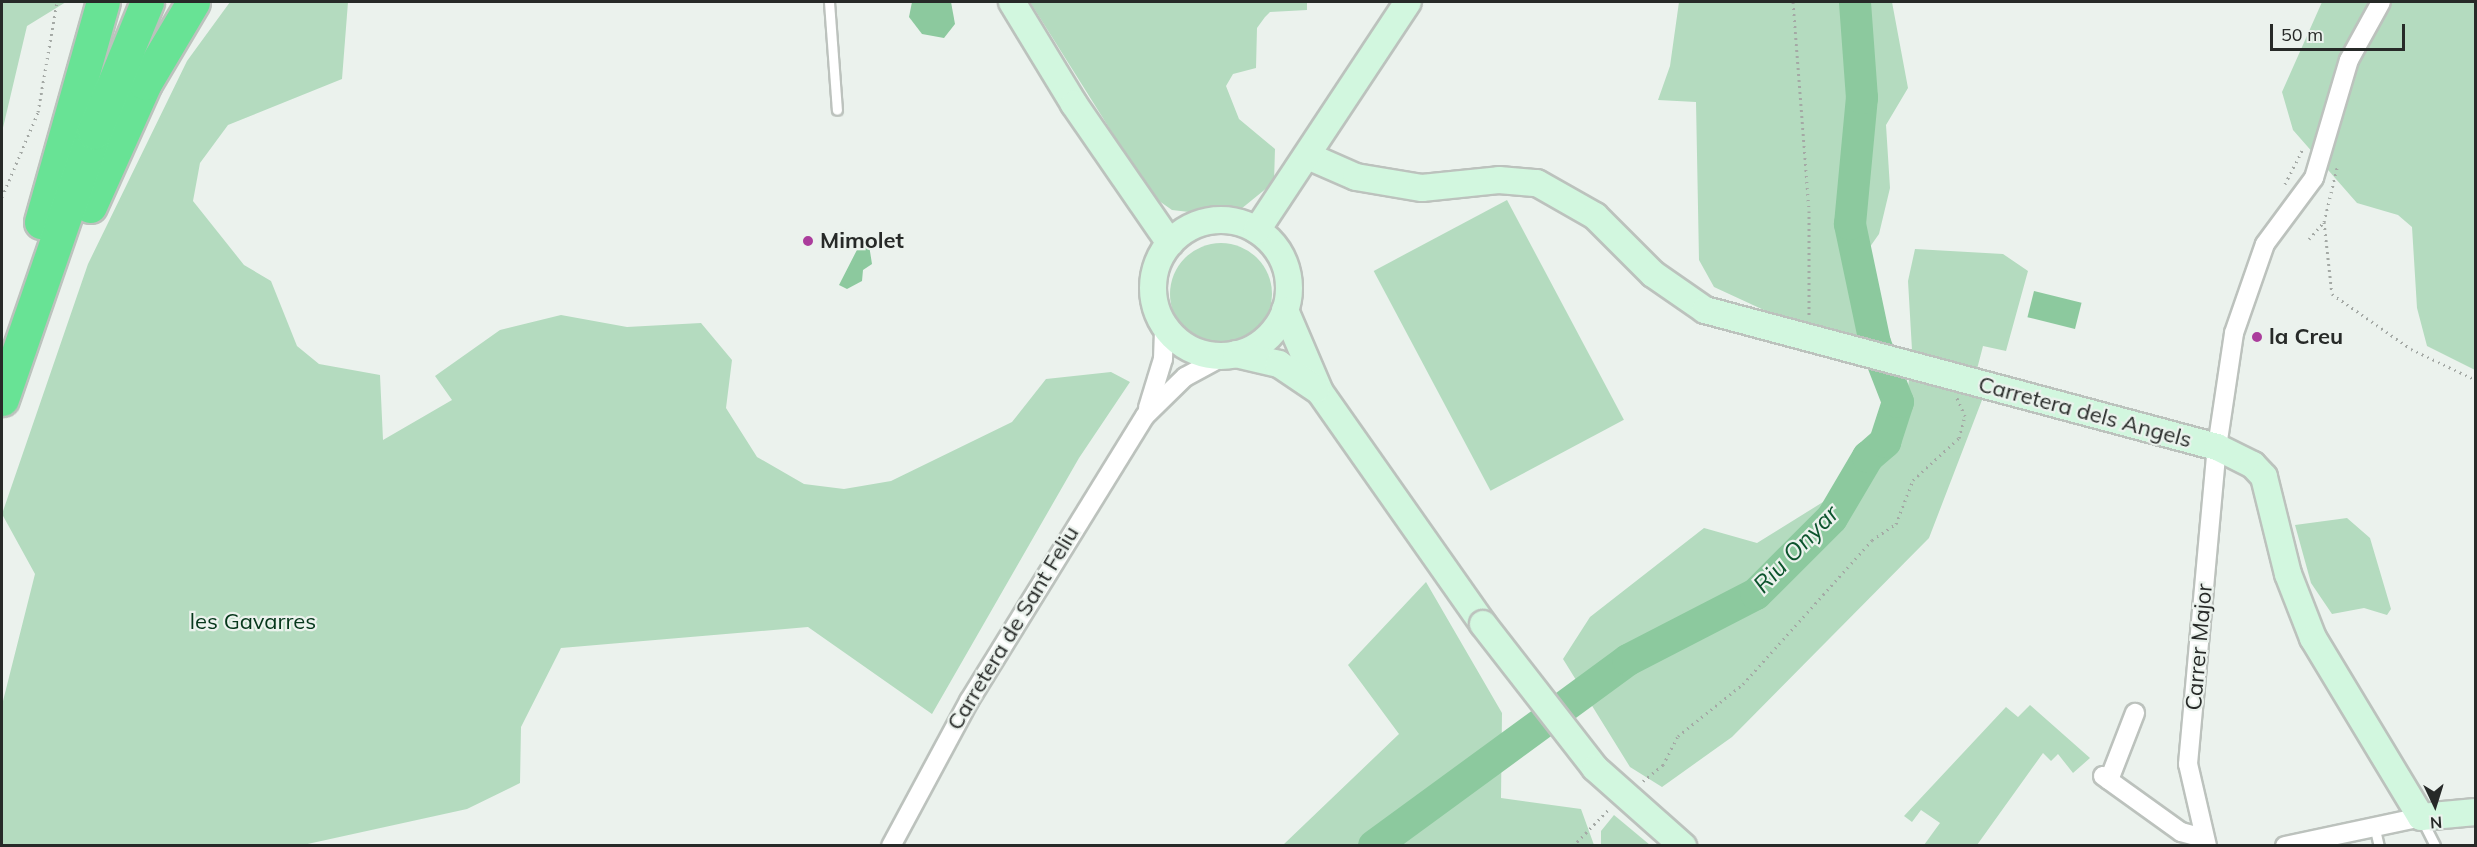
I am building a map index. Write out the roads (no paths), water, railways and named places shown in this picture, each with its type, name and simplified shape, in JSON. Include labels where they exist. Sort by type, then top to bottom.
[{"type":"highway","points":[[17,354],[26,273],[103,2]]},
{"type":"highway","points":[[2,399],[94,132],[147,2]]},
{"type":"highway","points":[[17,354],[43,321],[145,83],[193,2]]},
{"type":"main road","points":[[1012,2],[1170,243]]},
{"type":"main road","points":[[1257,230],[1408,2]]},
{"type":"main road","name":"Carretera dels Angels","points":[[1308,156],[1356,177],[1422,188],[1499,180],[1537,183],[1595,216],[1653,274],[1705,310],[2217,447],[2260,469],[2288,574],[2313,638],[2410,792],[2421,818]]},
{"type":"main road","points":[[1320,392],[1279,364],[1191,348],[1164,325],[1153,282],[1170,243],[1186,229],[1216,220],[1257,230],[1285,265],[1285,310],[1320,392],[1483,624],[1595,768],[1683,846]]},
{"type":"main road","points":[[1230,355],[1266,338],[1285,310]]},
{"type":"main road","points":[[2421,818],[2475,812]]},
{"type":"street","name":"Carrer Major","points":[[2205,842],[2188,764],[2217,447],[2243,296],[2265,244],[2314,178],[2349,60],[2381,2]]},
{"type":"street","name":"Carretera de Sant Feliu","points":[[1145,416],[1163,359],[1164,325]]},
{"type":"street","name":"Carretera de Sant Feliu","points":[[891,846],[963,710],[1145,416],[1185,377],[1230,355]]},
{"type":"street","points":[[2135,713],[2106,778],[2181,832],[2205,842]]},
{"type":"street","points":[[2285,846],[2374,825],[2421,818]]},
{"type":"lane","points":[[829,2],[837,110]]},
{"type":"lane","points":[[2421,818],[2435,846]]},
{"type":"lane","points":[[2374,825],[2379,846]]},
{"type":"waterway","name":"Riu Onyar","points":[[1374,846],[1628,660],[1756,594],[1832,518],[1868,457],[1885,442],[1898,402],[1875,343],[1850,224],[1862,98],[1855,2]]},
{"type":"place","name":"Mimolet","points":[[808,241]]},
{"type":"place","name":"la Creu","points":[[2257,337]]},
{"type":"park label","name":"les Gavarres","points":[[253,622]]}]
